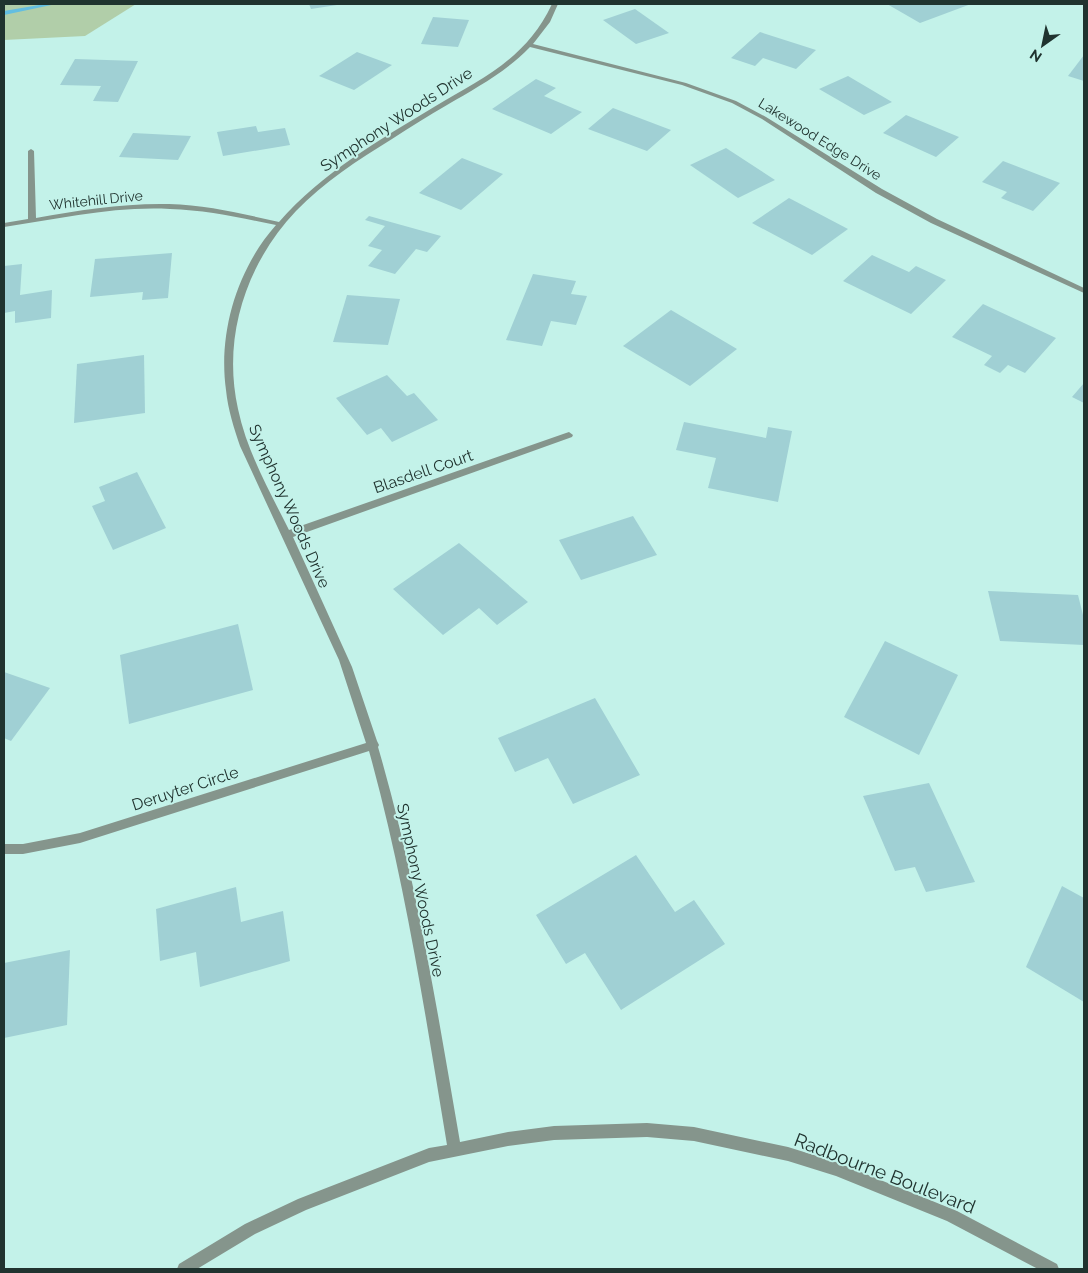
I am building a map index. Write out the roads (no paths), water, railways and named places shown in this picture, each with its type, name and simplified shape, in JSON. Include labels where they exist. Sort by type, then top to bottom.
[{"type":"street","name":"Symphony Woods Drive","points":[[455,1150],[414,916],[374,744],[345,664],[239,434],[229,389],[228,346],[235,311],[250,272],[280,224],[300,202],[331,176],[366,152],[485,79],[515,58],[543,28],[555,4]]},
{"type":"street","name":"Lakewood Edge Drive","points":[[529,45],[684,84],[734,102],[764,118],[895,200],[1084,291]]},
{"type":"street","points":[[30,151],[32,220]]},
{"type":"street","name":"Whitehill Drive","points":[[4,224],[113,208],[150,206],[193,208],[234,214],[280,224]]},
{"type":"street","name":"Blasdell Court","points":[[287,535],[570,435]]},
{"type":"street","name":"Deruyter Circle","points":[[4,849],[23,849],[80,838],[374,744]]},
{"type":"street","name":"Radbourne Boulevard","points":[[184,1269],[250,1229],[303,1204],[429,1155],[508,1139],[554,1133],[647,1130],[694,1134],[788,1154],[836,1170],[952,1216],[1052,1269]]},
{"type":"waterway","points":[[4,13],[53,4]]}]
